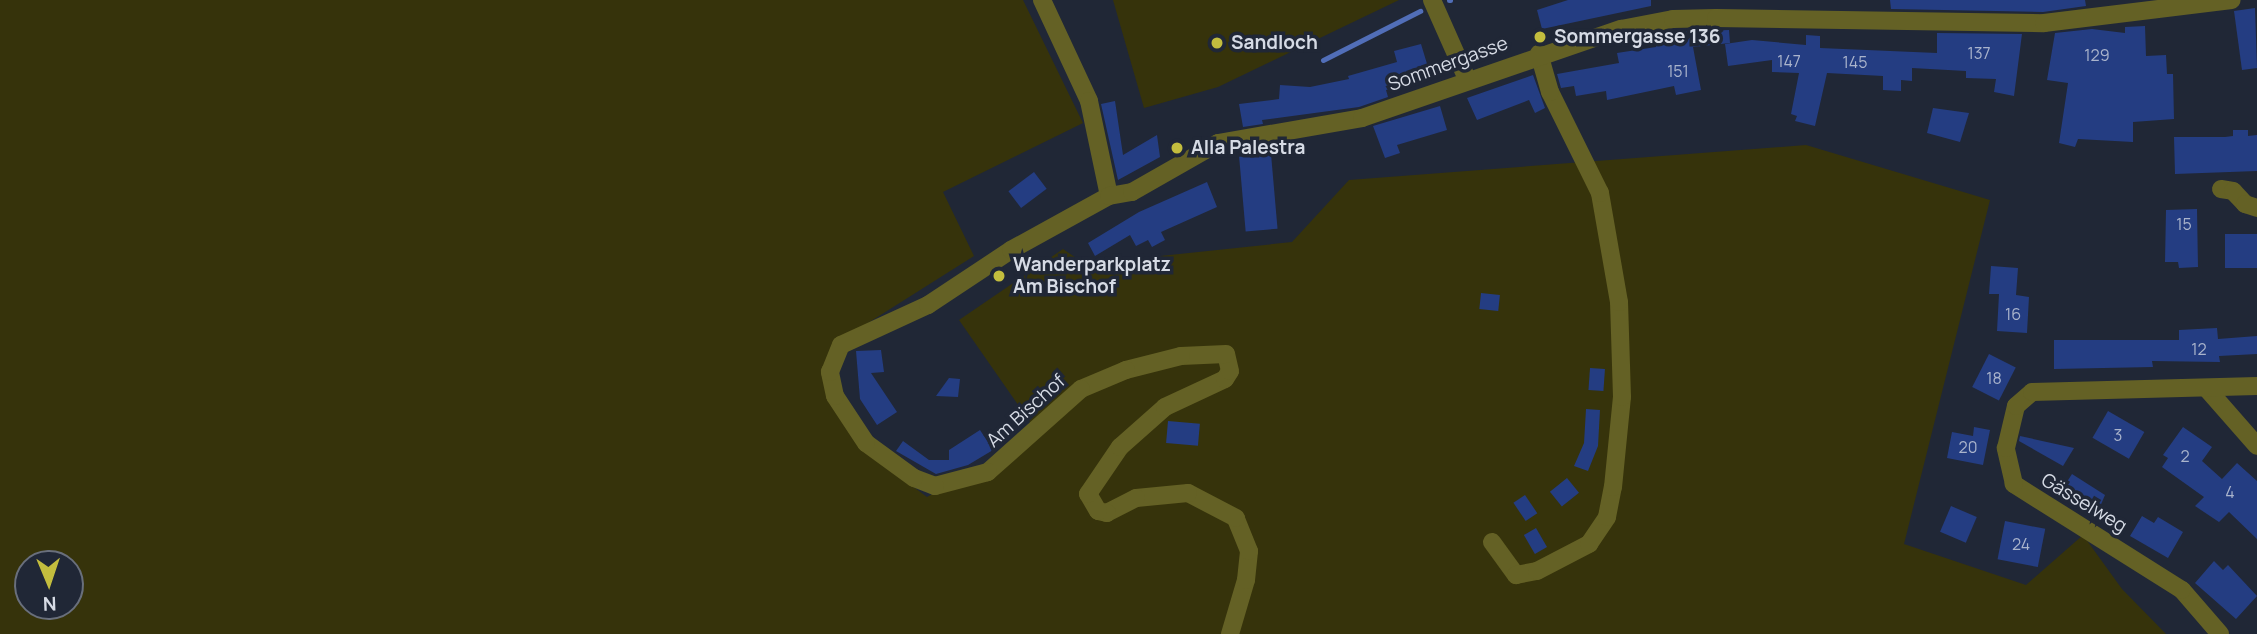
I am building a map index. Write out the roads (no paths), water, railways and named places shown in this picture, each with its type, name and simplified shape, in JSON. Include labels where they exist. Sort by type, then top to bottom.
[{"type":"street","points":[[1042,0],[1089,101],[1109,196]]},
{"type":"street","points":[[1432,0],[1467,79]]},
{"type":"street","name":"Sommergasse","points":[[1109,196],[1132,192],[1218,143],[1362,118],[1539,54],[1673,19],[2044,23],[2232,0]]},
{"type":"street","points":[[1492,542],[1516,575],[1537,571],[1589,544],[1607,517],[1613,487],[1622,397],[1619,302],[1600,193],[1550,92],[1539,54]]},
{"type":"street","points":[[2221,189],[2233,191],[2245,205],[2257,208]]},
{"type":"street","name":"Am Bischof","points":[[1109,196],[1011,250],[928,305],[841,345],[830,372],[835,397],[866,443],[883,459],[935,486],[988,472],[1081,390],[1126,370],[1181,356],[1226,354],[1230,371],[1224,379],[1165,407],[1121,447],[1088,494],[1098,512],[1107,513],[1136,498],[1163,492],[1188,493],[1236,518],[1249,551],[1247,580],[1230,634]]},
{"type":"street","name":"Gässelweg","points":[[2220,634],[2182,590],[2014,484],[2006,448],[2016,406],[2032,393],[2049,388],[2208,390],[2257,386]]},
{"type":"street","points":[[2208,390],[2257,446]]},
{"type":"waterway","points":[[1323,60],[1420,11]]},
{"type":"place","name":"Sommergasse 136","points":[[1540,37]]},
{"type":"place","name":"Sandloch","points":[[1217,43]]},
{"type":"place","name":"Alla Palestra","points":[[1177,148]]},
{"type":"place","name":"Wanderparkplatz Am Bischof","points":[[999,276]]}]
